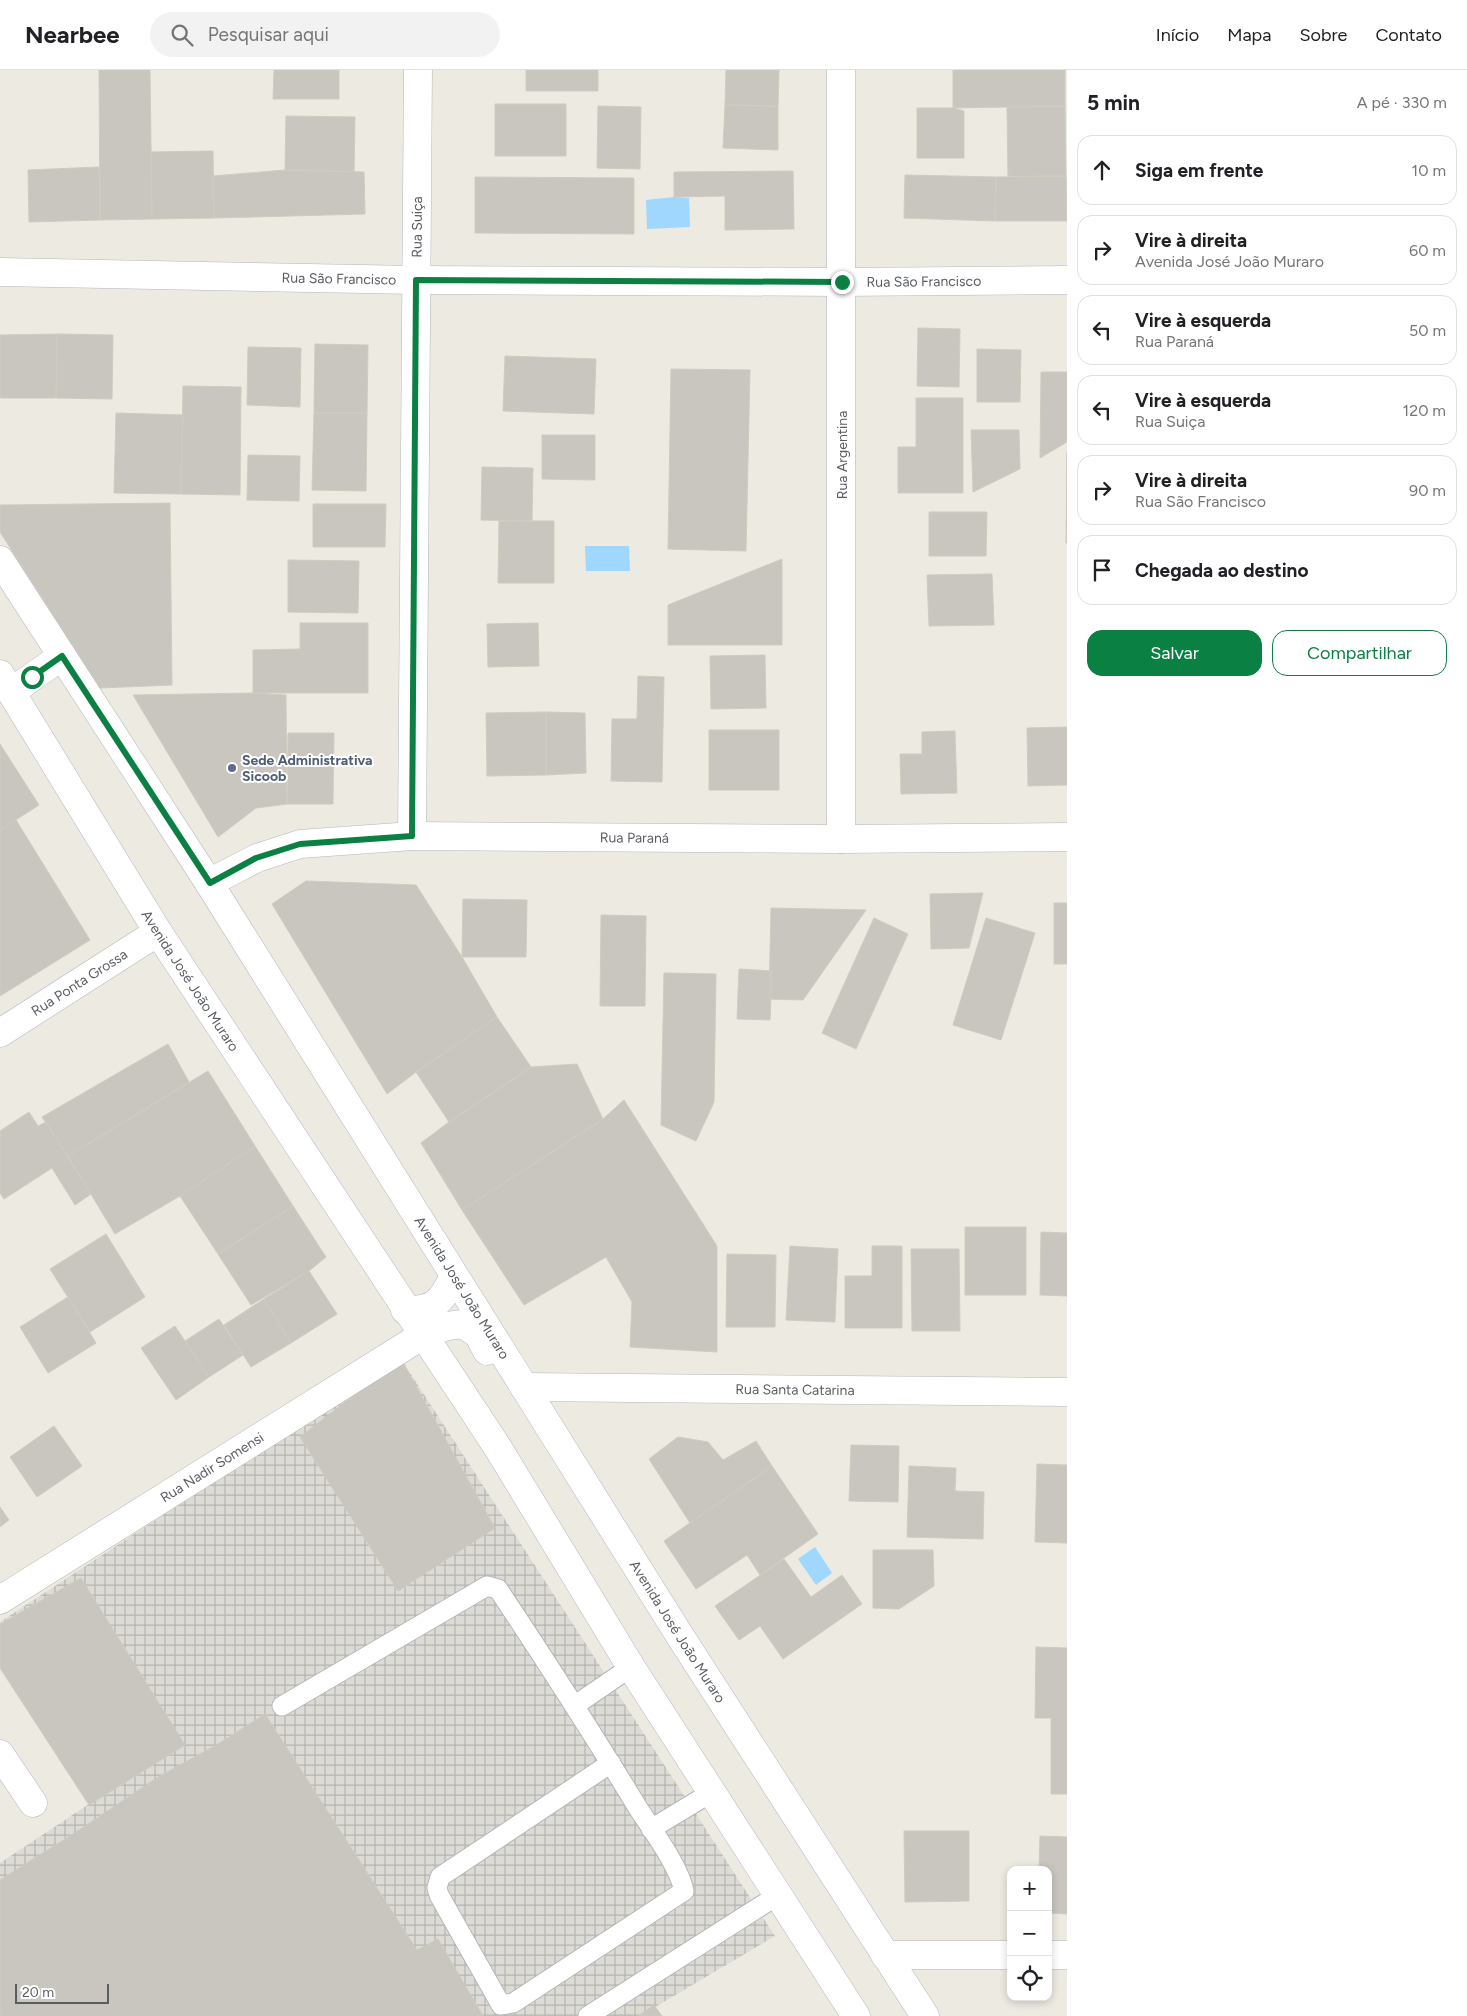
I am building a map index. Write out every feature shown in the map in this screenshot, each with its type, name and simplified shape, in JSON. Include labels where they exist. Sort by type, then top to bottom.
[{"type":"street","name":"Rua Suiça","points":[[412,836],[418,70]]},
{"type":"street","name":"Rua Argentina","points":[[841,70],[841,839]]},
{"type":"street","name":"Rua São Francisco","points":[[0,272],[416,280],[842,282],[1067,280]]},
{"type":"street","name":"Avenida José João Muraro","points":[[0,560],[210,883],[524,1387],[925,2016]]},
{"type":"street","points":[[6,683],[62,656]]},
{"type":"street","name":"Avenida José João Muraro","points":[[6,683],[158,932],[405,1310],[498,1448],[631,1667],[856,2016]]},
{"type":"street","name":"Rua Paraná","points":[[210,883],[256,858],[300,844],[412,836],[841,839],[1067,836]]},
{"type":"street","name":"Rua Ponta Grossa","points":[[0,1033],[158,932]]},
{"type":"street","points":[[405,1310],[421,1311],[429,1308],[446,1292],[454,1276]]},
{"type":"street","name":"Rua Nadir Somensi","points":[[0,1600],[423,1335],[447,1326],[463,1324],[478,1334],[493,1362],[509,1383],[516,1387],[524,1387]]},
{"type":"street","name":"Rua Santa Catarina","points":[[524,1387],[1067,1392]]},
{"type":"street","points":[[0,1754],[33,1803]]},
{"type":"street","points":[[1052,1955],[1067,1954]]},
{"type":"street","points":[[885,1955],[1007,1955]]},
{"type":"lane","points":[[282,1706],[487,1586],[498,1589],[611,1764],[682,1880],[684,1890],[514,2003],[501,2005],[438,1895],[440,1877],[611,1764]]},
{"type":"lane","points":[[574,1706],[631,1667]]},
{"type":"lane","points":[[651,1829],[712,1792]]},
{"type":"lane","points":[[588,2016],[778,1895]]},
{"type":"shaded area","points":[[401,1359],[775,1936],[640,2016],[0,2016],[0,1863],[89,1804],[0,1668],[0,1622]]},
{"type":"water","points":[[674,197],[689,198],[690,227],[647,229],[646,200]]},
{"type":"water","points":[[585,546],[629,546],[630,571],[586,571]]},
{"type":"water","points":[[815,1547],[832,1573],[816,1585],[798,1559]]},
{"type":"building","points":[[99,70],[150,70],[152,219],[100,220]]},
{"type":"building","points":[[274,70],[339,70],[339,99],[273,99]]},
{"type":"building","points":[[526,70],[598,70],[598,91],[526,91]]},
{"type":"building","points":[[726,70],[779,70],[778,106],[725,105]]},
{"type":"building","points":[[953,70],[1065,70],[1065,106],[953,108]]},
{"type":"building","points":[[495,104],[566,104],[566,156],[495,156]]},
{"type":"building","points":[[725,105],[778,106],[778,150],[723,148]]},
{"type":"building","points":[[598,106],[641,107],[640,169],[597,168]]},
{"type":"building","points":[[1065,106],[1066,176],[1008,176],[1007,107]]},
{"type":"building","points":[[917,108],[953,108],[964,111],[964,158],[917,158]]},
{"type":"building","points":[[286,116],[355,117],[354,172],[285,170]]},
{"type":"building","points":[[213,151],[214,218],[152,219],[151,152]]},
{"type":"building","points":[[99,167],[100,220],[29,222],[28,170]]},
{"type":"building","points":[[285,170],[364,172],[365,214],[214,218],[213,176]]},
{"type":"building","points":[[793,171],[794,229],[725,230],[725,196],[674,197],[674,172]]},
{"type":"building","points":[[905,175],[996,177],[995,221],[904,218]]},
{"type":"building","points":[[1066,176],[1067,221],[995,221],[996,177]]},
{"type":"building","points":[[475,177],[634,178],[634,234],[475,233]]},
{"type":"building","points":[[918,328],[960,329],[959,387],[917,386]]},
{"type":"building","points":[[57,334],[56,398],[0,398],[0,335]]},
{"type":"building","points":[[57,334],[113,335],[112,399],[56,398]]},
{"type":"building","points":[[315,344],[368,345],[367,413],[314,413]]},
{"type":"building","points":[[248,347],[301,348],[300,407],[247,405]]},
{"type":"building","points":[[977,349],[1021,350],[1020,402],[977,402]]},
{"type":"building","points":[[505,356],[596,359],[594,414],[503,411]]},
{"type":"building","points":[[671,369],[750,370],[746,551],[668,549]]},
{"type":"building","points":[[1041,372],[1067,372],[1067,442],[1040,458]]},
{"type":"building","points":[[183,386],[241,387],[240,495],[181,494]]},
{"type":"building","points":[[916,398],[963,398],[963,493],[898,493],[898,447],[916,447]]},
{"type":"building","points":[[116,413],[183,415],[181,494],[114,493]]},
{"type":"building","points":[[314,413],[367,413],[366,491],[312,490]]},
{"type":"building","points":[[971,430],[1019,430],[1020,469],[973,492]]},
{"type":"building","points":[[542,435],[595,435],[595,480],[542,479]]},
{"type":"building","points":[[1067,451],[1067,543],[1066,543]]},
{"type":"building","points":[[248,455],[300,456],[299,501],[247,500]]},
{"type":"building","points":[[482,467],[533,468],[532,521],[481,520]]},
{"type":"building","points":[[170,503],[172,685],[100,688],[0,532],[0,505]]},
{"type":"building","points":[[313,504],[386,504],[385,547],[313,547]]},
{"type":"building","points":[[929,512],[987,512],[986,556],[929,556]]},
{"type":"building","points":[[499,521],[554,521],[554,583],[498,583]]},
{"type":"building","points":[[782,559],[782,645],[668,645],[668,605]]},
{"type":"building","points":[[288,560],[359,561],[358,613],[288,612]]},
{"type":"building","points":[[992,574],[994,625],[929,626],[927,575]]},
{"type":"building","points":[[300,623],[368,623],[368,693],[253,693],[253,650],[300,649]]},
{"type":"building","points":[[538,623],[539,666],[488,667],[487,624]]},
{"type":"building","points":[[765,655],[766,708],[711,709],[710,656]]},
{"type":"building","points":[[638,676],[664,677],[662,782],[611,781],[612,719],[637,719]]},
{"type":"building","name":"Sede Administrativa Sicoob","points":[[253,693],[286,695],[287,804],[256,808],[218,837],[133,695]]},
{"type":"building","points":[[546,712],[585,713],[586,773],[546,775]]},
{"type":"building","points":[[546,712],[546,775],[487,776],[486,713]]},
{"type":"building","points":[[1067,727],[1067,785],[1028,786],[1027,728]]},
{"type":"building","points":[[709,730],[779,730],[779,790],[709,790]]},
{"type":"building","points":[[955,731],[957,793],[901,794],[900,754],[922,754],[922,732]]},
{"type":"building","points":[[288,733],[334,733],[333,804],[287,804]]},
{"type":"building","points":[[0,744],[39,805],[0,830]]},
{"type":"building","points":[[16,820],[90,940],[0,996],[0,830]]},
{"type":"building","points":[[306,881],[416,885],[462,957],[497,1017],[387,1094],[272,904]]},
{"type":"building","points":[[983,893],[969,948],[931,949],[930,894]]},
{"type":"building","points":[[463,899],[527,900],[526,957],[462,957]]},
{"type":"building","points":[[1054,903],[1067,903],[1067,964],[1054,964]]},
{"type":"building","points":[[771,908],[866,910],[803,1000],[769,999]]},
{"type":"building","points":[[601,915],[646,916],[645,1006],[600,1006]]},
{"type":"building","points":[[874,918],[908,934],[856,1049],[822,1033]]},
{"type":"building","points":[[986,918],[1035,933],[1001,1040],[953,1025]]},
{"type":"building","points":[[739,969],[772,971],[770,1020],[737,1019]]},
{"type":"building","points":[[664,973],[716,974],[714,1102],[696,1141],[661,1125]]},
{"type":"building","points":[[497,1017],[531,1067],[449,1122],[416,1072]]},
{"type":"building","points":[[168,1044],[189,1082],[68,1156],[42,1117]]},
{"type":"building","points":[[577,1064],[603,1119],[462,1210],[421,1143],[531,1067]]},
{"type":"building","points":[[208,1071],[255,1146],[180,1196],[115,1234],[68,1156]]},
{"type":"building","points":[[624,1100],[717,1246],[717,1352],[630,1347],[632,1302],[606,1257],[524,1305],[462,1210],[603,1119]]},
{"type":"building","points":[[29,1112],[38,1126],[46,1122],[91,1194],[75,1205],[52,1168],[4,1199],[0,1193],[0,1131]]},
{"type":"building","points":[[255,1146],[293,1206],[218,1254],[180,1196]]},
{"type":"building","points":[[293,1206],[326,1257],[309,1271],[251,1305],[218,1254]]},
{"type":"building","points":[[965,1227],[1026,1227],[1026,1295],[965,1295]]},
{"type":"building","points":[[1041,1232],[1067,1233],[1067,1296],[1040,1295]]},
{"type":"building","points":[[106,1234],[145,1297],[90,1332],[50,1269]]},
{"type":"building","points":[[790,1246],[838,1249],[835,1322],[786,1320]]},
{"type":"building","points":[[872,1246],[902,1246],[902,1328],[845,1328],[845,1276],[872,1276]]},
{"type":"building","points":[[911,1249],[959,1249],[960,1331],[912,1331]]},
{"type":"building","points":[[727,1254],[776,1255],[775,1327],[726,1327]]},
{"type":"building","points":[[309,1271],[337,1314],[291,1343],[264,1299]]},
{"type":"building","points":[[68,1297],[96,1343],[48,1373],[20,1327]]},
{"type":"building","points":[[264,1299],[291,1343],[251,1367],[224,1325]]},
{"type":"building","points":[[219,1319],[243,1355],[209,1377],[185,1341]]},
{"type":"building","points":[[175,1326],[209,1377],[176,1400],[141,1348]]},
{"type":"building","points":[[401,1359],[495,1528],[398,1591],[300,1437]]},
{"type":"building","points":[[54,1426],[82,1466],[37,1497],[10,1457]]},
{"type":"building","points":[[678,1437],[708,1442],[723,1460],[756,1441],[772,1466],[690,1523],[649,1459]]},
{"type":"building","points":[[851,1445],[899,1446],[898,1502],[849,1501]]},
{"type":"building","points":[[1037,1464],[1067,1465],[1067,1543],[1035,1542]]},
{"type":"building","points":[[772,1466],[818,1534],[760,1575],[747,1555],[696,1589],[664,1541]]},
{"type":"building","points":[[909,1466],[956,1468],[955,1491],[984,1492],[983,1539],[907,1537]]},
{"type":"building","points":[[0,1507],[9,1520],[0,1527]]},
{"type":"building","points":[[873,1550],[933,1550],[934,1586],[899,1609],[873,1608]]},
{"type":"building","points":[[784,1559],[811,1597],[842,1575],[862,1604],[783,1659],[760,1626],[739,1640],[715,1606]]},
{"type":"building","points":[[81,1578],[185,1745],[89,1805],[0,1668],[0,1624]]},
{"type":"building","points":[[1036,1647],[1067,1648],[1067,1794],[1051,1794],[1051,1718],[1035,1718]]},
{"type":"building","points":[[265,1714],[417,1950],[438,1939],[483,2016],[0,2016],[0,1880],[158,1777],[218,1744]]},
{"type":"building","points":[[904,1831],[969,1831],[969,1901],[905,1902]]},
{"type":"building","points":[[1040,1836],[1067,1837],[1067,1914],[1052,1913],[1052,1866],[1039,1866]]},
{"type":"building","points":[[654,2005],[662,2016],[638,2016]]},
{"type":"place","name":"Sede Administrativa Sicoob","points":[[232,768]]},
{"type":"route","points":[[32,677],[62,656],[210,883],[256,858],[300,844],[412,836],[416,280],[842,282]]}]
